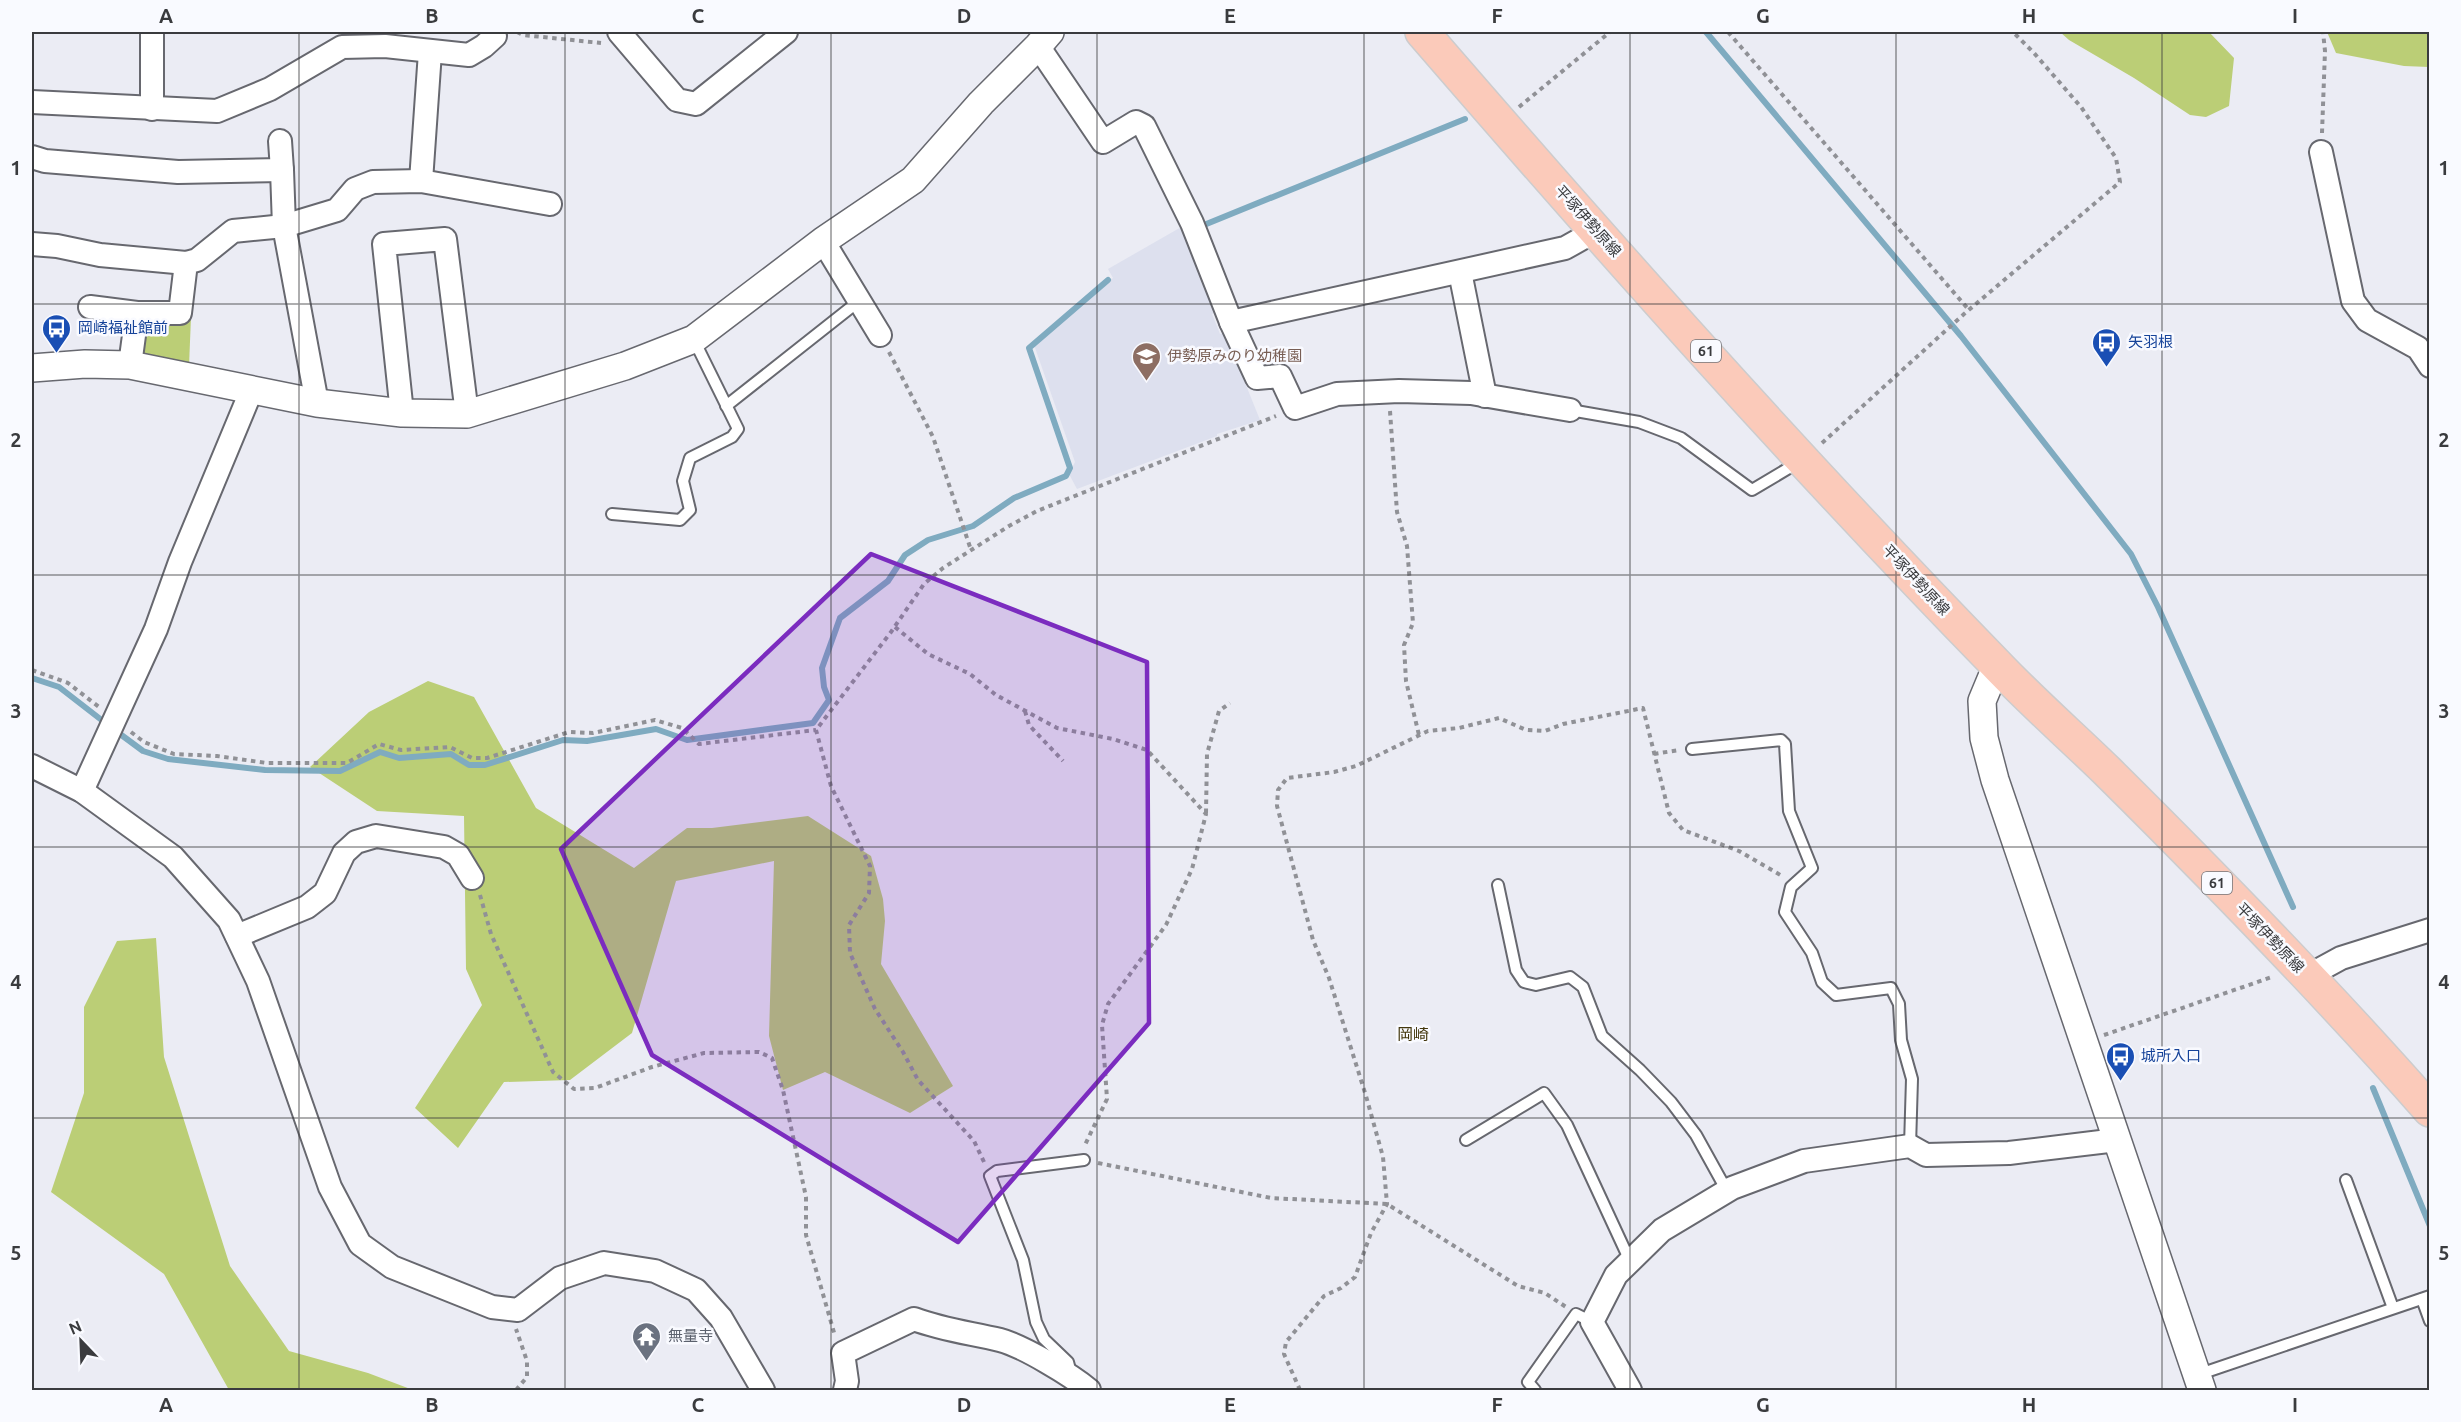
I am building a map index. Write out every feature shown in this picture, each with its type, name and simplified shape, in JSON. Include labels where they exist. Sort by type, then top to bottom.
[{"type":"main road","name":"平塚伊勢原線","points":[[1422,32],[1500,123],[1804,460],[1996,665],[2106,770],[2360,1030],[2430,1110]]},
{"type":"street","points":[[152,32],[152,108]]},
{"type":"street","points":[[622,36],[677,100],[696,104],[786,32]]},
{"type":"street","points":[[32,102],[217,111],[270,89],[342,46],[385,46],[469,55],[495,36]]},
{"type":"street","points":[[32,368],[85,364],[130,365],[317,402],[402,413],[467,414],[614,370],[694,339],[823,241],[913,180],[981,103],[1044,39],[1102,142],[1136,122],[1144,126],[1192,223],[1231,322],[1257,378],[1280,376],[1295,408],[1337,394],[1389,391],[1471,393],[1570,410]]},
{"type":"street","points":[[421,181],[430,52]]},
{"type":"street","points":[[280,141],[284,226],[317,402]]},
{"type":"street","points":[[2321,152],[2352,301],[2367,320],[2418,348],[2430,366]]},
{"type":"street","points":[[32,157],[45,161],[178,172],[282,170]]},
{"type":"street","points":[[32,244],[57,246],[100,255],[186,263],[197,260],[233,231],[284,226],[337,210],[355,189],[373,182],[421,181],[550,204]]},
{"type":"street","points":[[1231,322],[1565,248],[1597,230]]},
{"type":"street","points":[[402,413],[384,244],[446,239],[467,414]]},
{"type":"street","points":[[823,241],[880,335]]},
{"type":"street","points":[[90,307],[137,313],[180,313],[186,263]]},
{"type":"street","points":[[1460,272],[1485,396]]},
{"type":"street","points":[[130,365],[137,313]]},
{"type":"street","points":[[82,791],[156,629],[180,562],[252,389]]},
{"type":"street","points":[[1996,665],[1982,700],[1984,738],[1995,780],[2199,1383]]},
{"type":"street","points":[[32,766],[82,791],[173,857],[230,920],[258,981],[330,1187],[360,1244],[392,1267],[492,1307],[518,1310],[560,1278],[604,1263],[655,1271],[696,1290],[721,1318],[763,1390]]},
{"type":"street","points":[[237,936],[307,907],[325,893],[344,853],[356,842],[376,836],[444,847],[458,855],[472,878]]},
{"type":"street","points":[[2304,972],[2430,930]]},
{"type":"street","points":[[1630,1390],[1584,1318],[1616,1275],[1662,1230],[1727,1191],[1804,1161],[1910,1146],[1926,1155],[2009,1153],[2117,1140]]},
{"type":"street","points":[[845,1390],[847,1380],[843,1353],[915,1319],[938,1328],[1003,1341],[1080,1383]]},
{"type":"lane","points":[[726,406],[859,301]]},
{"type":"lane","points":[[612,514],[681,520],[690,510],[683,481],[690,458],[732,437],[738,429],[694,339]]},
{"type":"lane","points":[[1570,410],[1639,422],[1681,438],[1752,490],[1804,460]]},
{"type":"lane","points":[[1692,749],[1781,740],[1785,744],[1789,811],[1812,868],[1791,887],[1785,912],[1812,953],[1822,982],[1836,995],[1891,988],[1899,1004],[1901,1040],[1912,1079],[1910,1146]]},
{"type":"lane","points":[[1498,885],[1516,970],[1524,982],[1536,985],[1570,977],[1583,987],[1602,1036],[1671,1102],[1696,1135],[1727,1191]]},
{"type":"lane","points":[[1466,1140],[1544,1093],[1567,1125],[1630,1261]]},
{"type":"lane","points":[[1080,1383],[1068,1362],[1044,1339],[1036,1322],[1023,1260],[990,1176],[997,1171],[1084,1160]]},
{"type":"lane","points":[[2346,1180],[2393,1308]]},
{"type":"lane","points":[[2199,1383],[2426,1297],[2430,1321]]},
{"type":"lane","points":[[1535,1390],[1528,1382],[1584,1318]]},
{"type":"path","points":[[518,32],[523,35],[616,44],[622,36]]},
{"type":"path","points":[[1500,123],[1610,32]]},
{"type":"path","points":[[1728,32],[1969,310]]},
{"type":"path","points":[[1804,460],[1964,314],[2120,182],[2116,158],[2081,107],[2034,52],[2013,32]]},
{"type":"path","points":[[2321,152],[2325,51],[2323,32]]},
{"type":"path","points":[[880,335],[933,437],[971,550]]},
{"type":"path","points":[[1389,391],[1397,512],[1407,546],[1413,623],[1404,645],[1406,681],[1419,735]]},
{"type":"path","points":[[32,670],[68,683],[144,742],[174,754],[217,756],[267,763],[347,763],[379,744],[401,750],[450,747],[471,758],[487,758],[569,732],[593,733],[656,720],[682,728],[699,744],[816,730],[895,627],[924,584],[943,568],[1037,511],[1295,408]]},
{"type":"path","points":[[895,627],[928,654],[970,674],[996,695],[1057,728],[1113,739],[1147,750],[1206,814]]},
{"type":"path","points":[[1230,703],[1219,711],[1207,754],[1206,814],[1192,869],[1166,925],[1108,1004],[1102,1025],[1107,1099],[1084,1145],[1084,1160],[1271,1198],[1387,1204],[1518,1286],[1545,1293],[1584,1318]]},
{"type":"path","points":[[1300,1390],[1284,1354],[1286,1342],[1324,1296],[1341,1288],[1355,1277],[1371,1233],[1387,1204],[1380,1147],[1329,978],[1313,940],[1277,806],[1278,790],[1287,778],[1334,772],[1356,766],[1428,731],[1459,728],[1499,718],[1526,730],[1545,731],[1563,724],[1643,708],[1669,813],[1683,830],[1739,851],[1787,879],[1791,887]]},
{"type":"path","points":[[1025,711],[1029,725],[1063,761]]},
{"type":"path","points":[[816,730],[831,786],[870,866],[869,893],[849,925],[850,953],[875,1009],[918,1080],[974,1141],[990,1176]]},
{"type":"path","points":[[1654,754],[1692,749]]},
{"type":"path","points":[[472,878],[480,895],[491,934],[553,1072],[574,1089],[595,1088],[652,1067],[704,1053],[759,1052],[772,1058],[783,1090],[806,1197],[806,1235],[833,1333],[843,1353]]},
{"type":"path","points":[[2083,1042],[2304,972]]},
{"type":"path","points":[[509,1309],[527,1361],[527,1377],[516,1390]]},
{"type":"highlighted area","points":[[871,554],[1147,662],[1149,1023],[958,1242],[652,1055],[561,849]]},
{"type":"shaded area","name":"伊勢原みのり幼稚園","points":[[1183,226],[1217,311],[1212,314],[1220,334],[1225,333],[1260,420],[1217,434],[1217,436],[1077,489],[1069,474],[1075,462],[1033,342],[1113,278],[1108,269]]},
{"type":"green space","points":[[2060,32],[2209,32],[2234,58],[2229,106],[2206,117],[2190,115],[2134,78],[2069,40]]},
{"type":"green space","points":[[2327,32],[2429,32],[2429,67],[2404,66],[2336,53]]},
{"type":"green space","points":[[148,315],[191,317],[189,366],[137,359]]},
{"type":"green space","points":[[428,681],[474,697],[536,808],[634,868],[687,828],[712,828],[808,816],[871,856],[883,899],[885,921],[881,964],[953,1086],[910,1113],[825,1072],[783,1090],[769,1036],[774,861],[676,881],[632,1033],[570,1080],[504,1082],[458,1148],[415,1108],[482,1005],[466,969],[464,816],[377,811],[310,767],[369,712]]},
{"type":"green space","points":[[156,938],[164,1057],[230,1266],[289,1351],[368,1373],[413,1390],[229,1390],[164,1274],[51,1192],[84,1093],[84,1007],[117,941]]},
{"type":"waterway","points":[[1706,32],[1961,336],[2131,554],[2158,607],[2293,907]]},
{"type":"waterway","points":[[1199,227],[1465,119]]},
{"type":"waterway","points":[[116,731],[143,751],[168,759],[265,770],[340,771],[380,752],[399,758],[451,754],[469,765],[485,765],[563,740],[587,741],[656,729],[687,740],[813,723],[829,700],[824,687],[822,668],[840,618],[888,581],[905,555],[928,540],[973,526],[1014,498],[1066,476],[1070,468],[1029,348],[1108,280]]},
{"type":"waterway","points":[[32,678],[59,687],[108,725]]},
{"type":"waterway","points":[[2373,1088],[2430,1226]]},
{"type":"place","name":"岡崎福祉館前","points":[[57,354]]},
{"type":"place","name":"矢羽根","points":[[2107,368]]},
{"type":"place","name":"伊勢原みのり幼稚園","points":[[1146,382]]},
{"type":"place","name":"城所入口","points":[[2120,1082]]},
{"type":"place","name":"無量寺","points":[[647,1362]]},
{"type":"district","name":"岡崎","points":[[1413,1034]]}]
